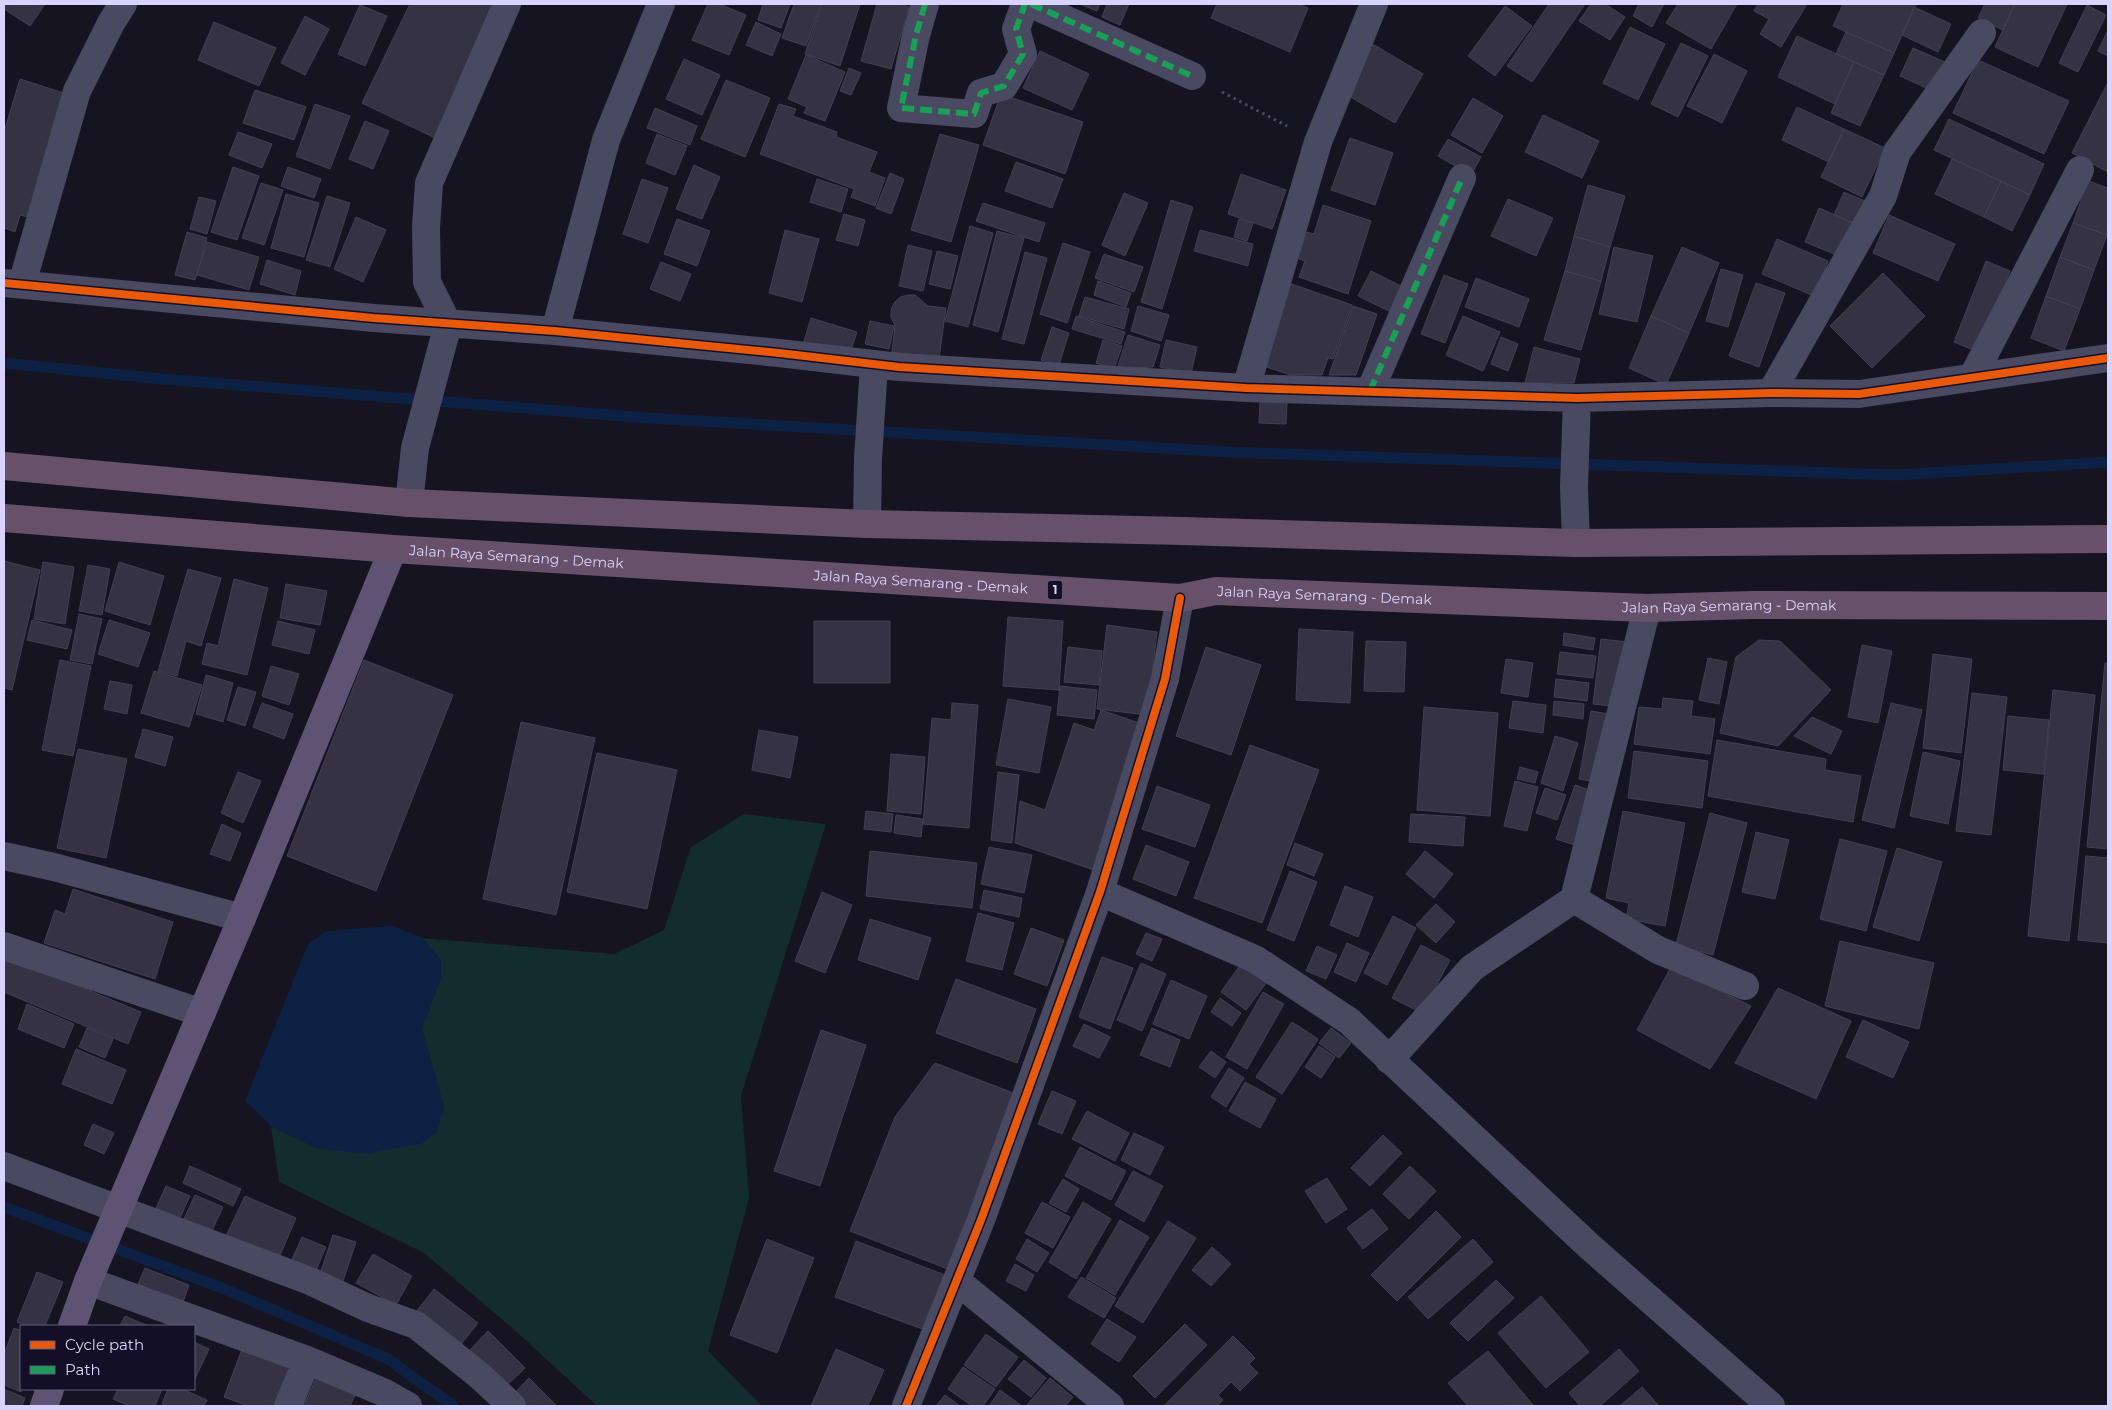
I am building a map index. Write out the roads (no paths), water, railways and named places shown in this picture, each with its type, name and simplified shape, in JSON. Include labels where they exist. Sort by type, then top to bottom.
[{"type":"highway","points":[[4,466],[409,503],[867,524],[1576,543],[2108,539]]},
{"type":"highway","name":"Jalan Raya Semarang - Demak","points":[[4,518],[393,549],[1180,598],[1216,591],[1647,608],[1752,605],[2108,606]]},
{"type":"main road","points":[[72,1325],[88,1281],[242,918],[393,549]]},
{"type":"main road","points":[[44,1406],[50,1390]]},
{"type":"street","points":[[123,4],[110,23],[77,91],[13,284],[448,324],[555,331],[779,353],[874,365],[1246,388],[1370,391],[1577,411],[1771,393],[1859,394],[2108,358]]},
{"type":"street","points":[[409,503],[415,448],[448,324],[426,282],[426,228],[429,183],[506,4]]},
{"type":"street","points":[[555,331],[606,140],[661,4]]},
{"type":"street","points":[[925,4],[916,35],[901,108],[974,114],[981,93],[1004,86],[1022,54],[1016,29],[1025,4]]},
{"type":"street","points":[[1031,4],[1192,76]]},
{"type":"street","points":[[1246,388],[1318,142],[1374,4]]},
{"type":"street","points":[[1771,393],[1883,196],[1897,152],[1982,33]]},
{"type":"street","points":[[1972,378],[2080,170]]},
{"type":"street","points":[[1370,391],[1462,178]]},
{"type":"street","points":[[867,524],[868,459],[874,365]]},
{"type":"street","points":[[1576,543],[1574,487],[1577,411]]},
{"type":"street","points":[[906,1406],[981,1220],[1100,892],[1165,679],[1180,598]]},
{"type":"street","points":[[1388,1060],[1472,968],[1574,899],[1647,608]]},
{"type":"street","points":[[4,856],[54,867],[242,918]]},
{"type":"street","points":[[1100,892],[1255,959],[1349,1021],[1388,1060],[1589,1246],[1771,1406]]},
{"type":"street","points":[[1574,899],[1658,950],[1745,986]]},
{"type":"street","points":[[4,946],[202,1013]]},
{"type":"street","points":[[4,1166],[115,1220],[310,1281],[368,1308],[416,1325],[480,1376],[512,1406]]},
{"type":"street","points":[[88,1281],[307,1360],[385,1393],[408,1406]]},
{"type":"street","points":[[957,1281],[1110,1406]]},
{"type":"street","points":[[288,1406],[307,1360]]},
{"type":"water","points":[[393,926],[422,938],[441,960],[441,977],[422,1029],[444,1108],[437,1132],[421,1144],[363,1154],[317,1148],[271,1126],[245,1101],[308,944],[326,931]]},
{"type":"waterway","points":[[4,363],[163,379],[648,418],[1230,452],[1897,475],[2108,462]]},
{"type":"waterway","points":[[4,1207],[222,1288],[388,1359],[453,1406]]}]
